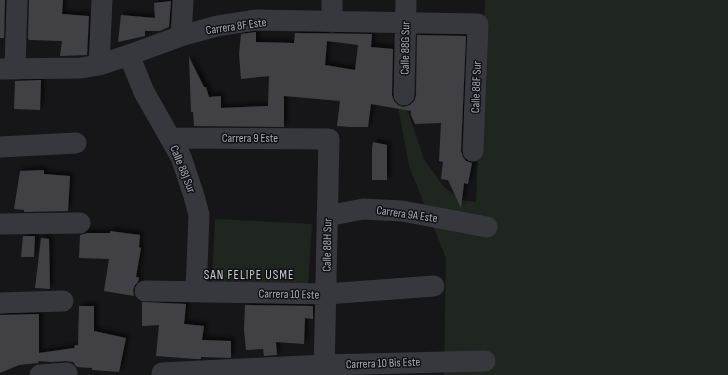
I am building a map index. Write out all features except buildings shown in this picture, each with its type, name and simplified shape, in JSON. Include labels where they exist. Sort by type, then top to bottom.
[{"type":"street","points":[[8,68],[17,0]]},
{"type":"street","points":[[99,65],[102,0]]},
{"type":"street","points":[[181,36],[183,0]]},
{"type":"street","points":[[332,0],[332,22]]},
{"type":"street","name":"Calle 88G Sur","points":[[404,95],[406,0]]},
{"type":"street","name":"Carrera 8F Este","points":[[8,68],[81,68],[99,65],[181,36],[217,26],[255,20],[478,24]]},
{"type":"street","name":"Calle 88F Sur","points":[[473,151],[478,24]]},
{"type":"street","name":"Calle 88J Sur","points":[[129,55],[144,92],[181,157],[194,196],[198,215],[196,292]]},
{"type":"street","name":"Carrera 9 Este","points":[[170,138],[329,139]]},
{"type":"street","name":"Calle 88H Sur","points":[[324,370],[329,139]]},
{"type":"street","points":[[0,147],[76,143]]},
{"type":"street","name":"Carrera 9A Este","points":[[327,216],[363,209],[402,211],[487,227]]},
{"type":"street","points":[[0,224],[80,222]]},
{"type":"street","name":"Carrera 10 Este","points":[[145,291],[326,294],[434,286]]},
{"type":"street","points":[[0,303],[63,302]]},
{"type":"street","name":"Carrera 10 Bis Este","points":[[162,373],[324,370],[485,360]]},
{"type":"street","points":[[40,375],[67,373]]},
{"type":"shaded area","points":[[485,0],[728,0],[728,375],[444,375],[446,258],[409,166],[398,106],[407,109],[424,159],[443,186],[461,200],[476,202]]},
{"type":"shaded area","points":[[215,219],[312,224],[308,287],[212,282]]},
{"type":"district","name":"SAN FELIPE USME","points":[[249,274]]}]
